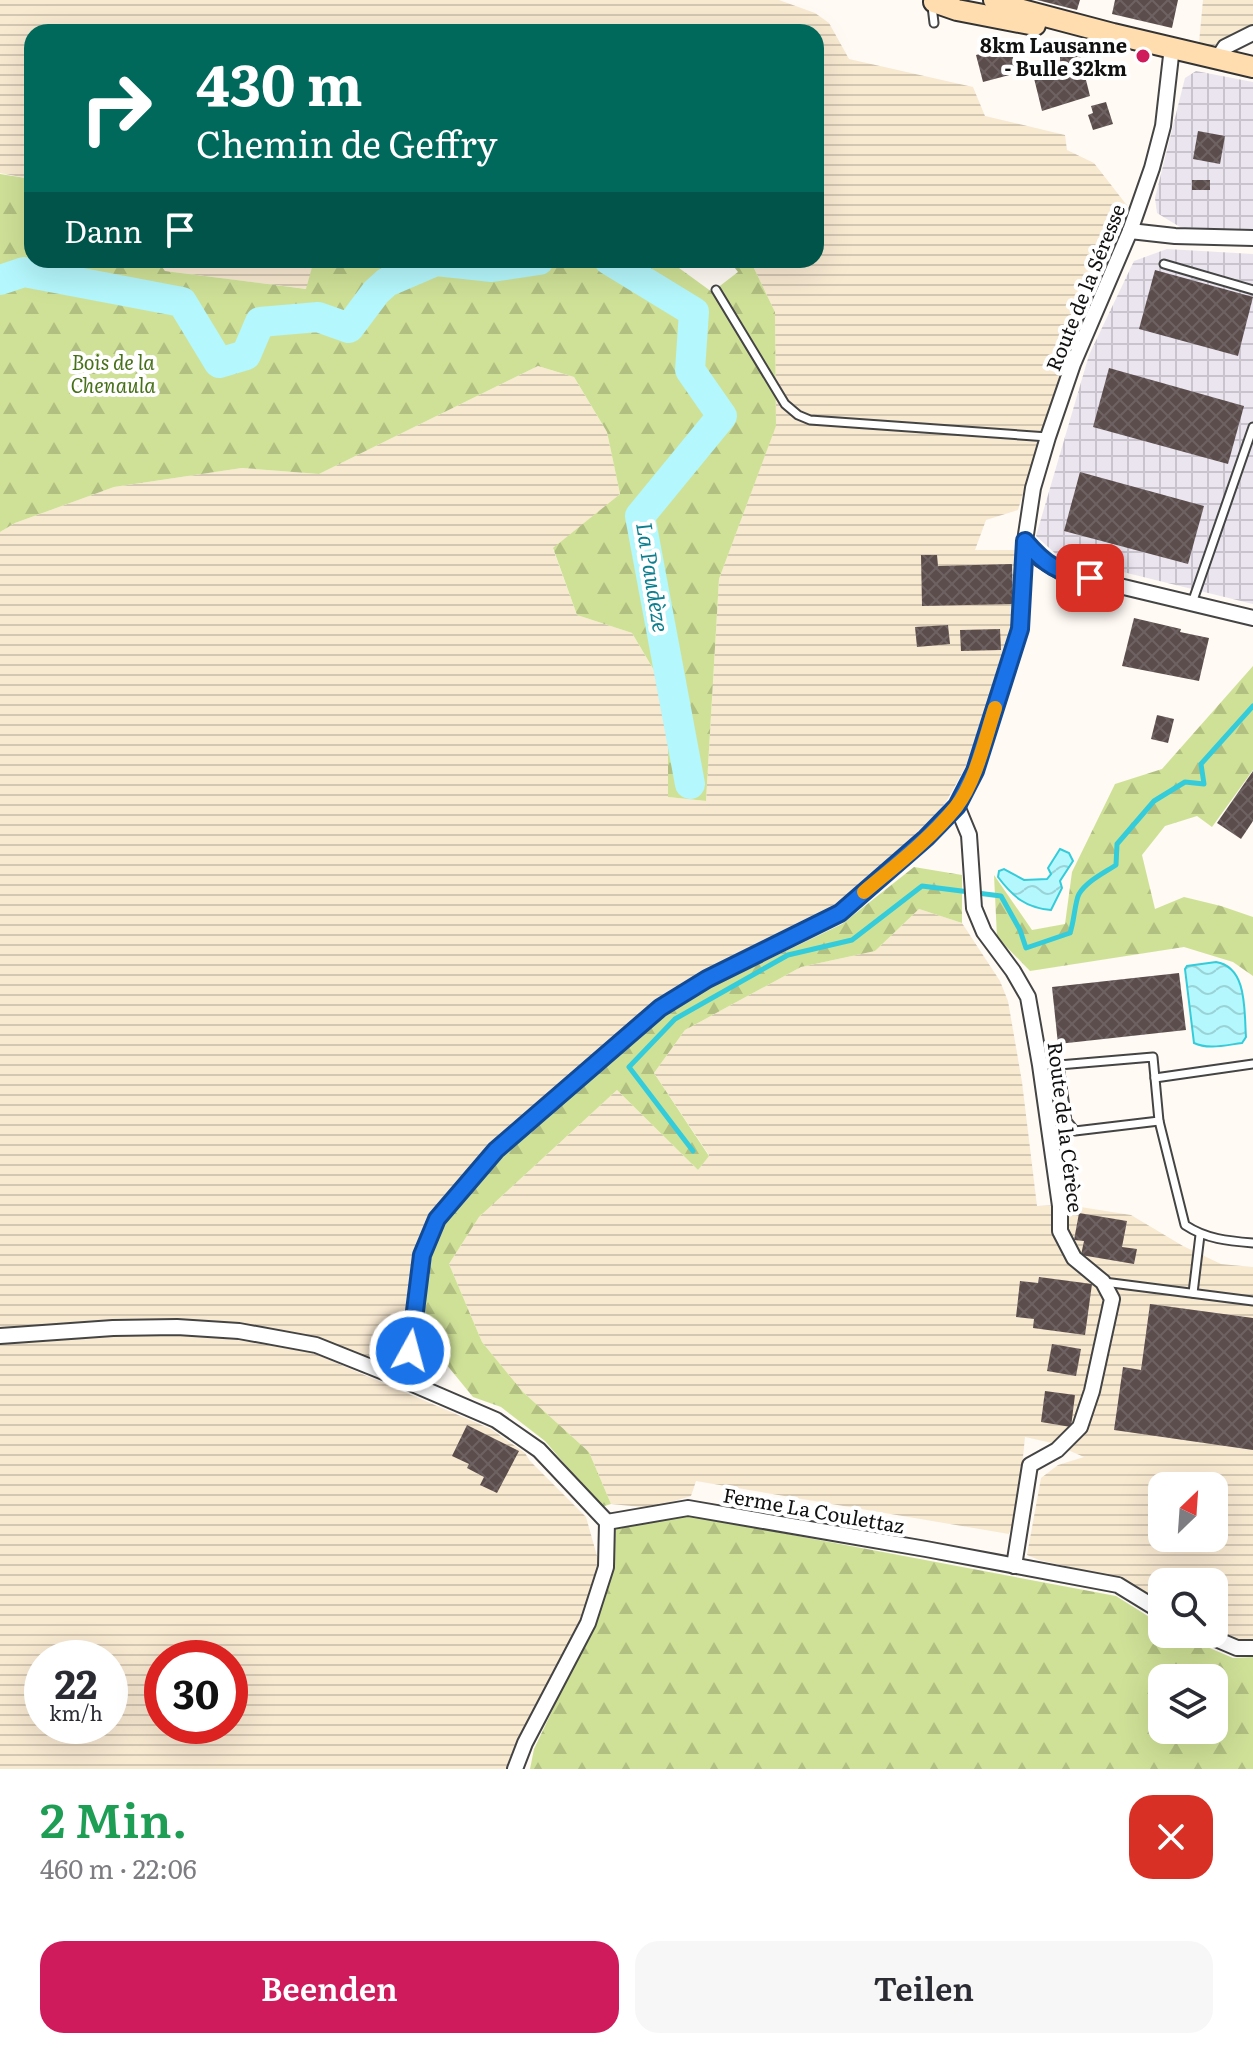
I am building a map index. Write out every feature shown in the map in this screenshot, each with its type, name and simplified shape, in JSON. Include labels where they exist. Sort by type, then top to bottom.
[{"type":"main road","points":[[994,0],[1113,34],[1253,67]]},
{"type":"main road","points":[[928,1],[1013,22],[1113,34]]},
{"type":"street","points":[[1218,58],[1225,47],[1253,33]]},
{"type":"street","name":"Route de la Séresse","points":[[1025,541],[1033,488],[1048,437],[1073,364],[1130,231],[1152,168],[1163,126],[1172,47]]},
{"type":"street","points":[[1130,231],[1175,236],[1253,238]]},
{"type":"street","points":[[1025,541],[1040,559],[1061,572],[1253,618]]},
{"type":"street","points":[[401,1379],[410,1351],[422,1255],[437,1219],[496,1150],[660,1008],[707,979],[840,913],[926,838],[957,806],[975,771],[1020,629],[1025,541]]},
{"type":"street","name":"Route de la Cérèce","points":[[957,806],[969,835],[974,908],[984,932],[1028,997],[1060,1206],[1060,1231],[1074,1258],[1103,1282]]},
{"type":"street","points":[[1014,1566],[1030,1465],[1057,1450],[1080,1427],[1092,1391],[1112,1299],[1103,1282]]},
{"type":"street","points":[[0,1336],[177,1327],[239,1331],[316,1345],[496,1420],[539,1450],[607,1522],[606,1567],[588,1623],[525,1743],[515,1769]]},
{"type":"street","name":"Ferme La Coulettaz","points":[[607,1522],[688,1508],[1118,1585],[1148,1603]]},
{"type":"street","points":[[1228,1644],[1237,1648],[1253,1648]]},
{"type":"lane","points":[[928,1],[934,23]]},
{"type":"lane","points":[[1164,264],[1253,290]]},
{"type":"lane","points":[[716,290],[785,404],[798,415],[810,420],[1048,437]]},
{"type":"lane","points":[[1192,603],[1253,427]]},
{"type":"lane","points":[[1040,1065],[1153,1057],[1159,1121],[1185,1225],[1200,1235],[1218,1240],[1253,1243]]},
{"type":"lane","points":[[1155,1078],[1253,1064]]},
{"type":"lane","points":[[1059,1065],[1067,1121],[1075,1131],[1159,1121]]},
{"type":"lane","points":[[1193,1293],[1200,1235]]},
{"type":"lane","points":[[1103,1282],[1253,1301]]},
{"type":"shaded area","points":[[0,0],[779,0],[815,13],[829,23],[849,59],[973,87],[985,116],[1065,135],[1067,150],[1094,163],[1129,208],[1073,339],[1018,510],[986,520],[975,550],[1017,550],[1016,629],[965,768],[946,802],[919,834],[834,910],[710,969],[654,1004],[493,1148],[417,1255],[403,1348],[395,1359],[383,1363],[239,1326],[206,1322],[112,1321],[0,1329],[0,532],[15,523],[114,487],[242,468],[319,474],[538,366],[574,377],[607,432],[620,494],[553,549],[577,615],[632,633],[668,694],[668,797],[706,801],[719,579],[776,425],[775,312],[754,268],[824,268],[824,24],[24,24],[24,178],[0,173]]},
{"type":"shaded area","points":[[1203,0],[1253,0],[1253,26],[1213,46],[1199,43]]},
{"type":"shaded area","points":[[1196,71],[1253,82],[1253,230],[1180,227],[1157,213],[1155,198],[1185,78]]},
{"type":"shaded area","points":[[1167,249],[1253,254],[1253,604],[1058,556],[1036,536],[1089,355],[1134,261]]},
{"type":"shaded area","points":[[163,268],[312,268],[307,289],[165,271]]},
{"type":"shaded area","points":[[919,909],[962,923],[1000,981],[1008,1001],[1022,1082],[1037,1206],[1068,1205],[1131,1215],[1221,1264],[1253,1267],[1253,1642],[1238,1642],[1228,1638],[1228,1568],[1148,1568],[1148,1596],[1121,1579],[1027,1555],[1041,1478],[1058,1465],[1084,1457],[1052,1443],[1025,1437],[1018,1507],[1009,1534],[696,1481],[691,1496],[651,1508],[611,1504],[589,1452],[523,1392],[482,1342],[449,1264],[479,1217],[617,1090],[698,1170],[709,1155],[654,1073],[685,1030],[801,967],[875,951]]},
{"type":"shaded area","points":[[113,1333],[204,1336],[313,1353],[491,1429],[525,1453],[586,1517],[601,1570],[586,1621],[506,1769],[0,1769],[0,1344]]},
{"type":"green space","name":"Bois de la Chenaula","points":[[0,174],[24,178],[24,268],[163,268],[165,271],[306,289],[312,268],[679,268],[712,292],[738,272],[735,268],[754,268],[775,312],[776,426],[719,579],[706,801],[668,797],[668,694],[632,633],[577,615],[553,548],[620,494],[607,432],[574,377],[538,366],[319,474],[242,468],[114,487],[15,523],[0,532]]},
{"type":"green space","points":[[1253,666],[1253,770],[1212,827],[1197,816],[1165,826],[1142,855],[1155,909],[1184,897],[1253,917],[1253,976],[1233,962],[1184,947],[1030,971],[997,937],[994,875],[1032,930],[1065,924],[1072,872],[1115,784],[1162,769]]},
{"type":"green space","points":[[914,867],[962,875],[962,923],[919,909],[875,951],[801,967],[685,1030],[654,1073],[709,1156],[698,1170],[617,1090],[479,1217],[449,1264],[482,1342],[523,1392],[589,1452],[611,1504],[601,1507],[545,1441],[501,1407],[473,1397],[419,1331],[429,1260],[441,1225],[499,1159],[612,1056],[663,1016],[707,989],[842,924]]},
{"type":"green space","points":[[686,1515],[1116,1596],[1148,1616],[1148,1648],[1210,1648],[1233,1658],[1253,1657],[1253,1769],[530,1769],[534,1749],[594,1623],[613,1569],[616,1528]]},
{"type":"water","points":[[1060,849],[1069,853],[1073,861],[1060,881],[1062,888],[1051,910],[1034,907],[1021,900],[998,877],[999,871],[1004,869],[1024,880],[1047,879],[1051,874],[1048,868]]},
{"type":"water","points":[[1216,962],[1234,972],[1239,981],[1246,1037],[1242,1043],[1211,1047],[1194,1043],[1185,969],[1187,966]]},
{"type":"building","points":[[1037,0],[1080,0],[1077,10]]},
{"type":"building","points":[[1115,0],[1178,0],[1172,28],[1112,14]]},
{"type":"building","points":[[1060,42],[1077,44],[1090,96],[1042,111],[1032,70],[1060,62]]},
{"type":"building","points":[[1010,46],[1015,65],[1023,63],[1025,71],[983,82],[976,55]]},
{"type":"building","points":[[1106,102],[1113,124],[1093,130],[1088,115],[1093,113],[1091,106]]},
{"type":"building","points":[[1198,131],[1225,136],[1220,164],[1193,159]]},
{"type":"building","points":[[1192,180],[1210,180],[1210,190],[1192,190]]},
{"type":"building","points":[[1155,270],[1253,297],[1238,356],[1139,329]]},
{"type":"building","points":[[1109,368],[1244,406],[1228,464],[1093,427]]},
{"type":"building","points":[[1080,472],[1204,506],[1188,564],[1064,531]]},
{"type":"building","points":[[921,555],[937,555],[938,566],[1012,564],[1013,604],[922,606]]},
{"type":"building","points":[[1134,618],[1209,638],[1199,681],[1122,666]]},
{"type":"building","points":[[948,625],[950,644],[917,647],[915,627]]},
{"type":"building","points":[[1000,629],[1001,650],[961,651],[960,630]]},
{"type":"building","points":[[1157,715],[1174,719],[1168,743],[1151,739]]},
{"type":"building","points":[[1253,771],[1253,821],[1241,839],[1217,823]]},
{"type":"building","points":[[1179,973],[1186,1030],[1058,1044],[1052,987]]},
{"type":"building","points":[[1079,1213],[1127,1221],[1122,1247],[1137,1249],[1134,1264],[1081,1255],[1084,1241],[1074,1240]]},
{"type":"building","points":[[1039,1277],[1092,1284],[1085,1335],[1033,1328],[1034,1319],[1016,1317],[1020,1281],[1038,1283]]},
{"type":"building","points":[[1150,1304],[1253,1318],[1253,1450],[1114,1430],[1123,1367],[1141,1370]]},
{"type":"building","points":[[1052,1344],[1081,1349],[1076,1376],[1047,1371]]},
{"type":"building","points":[[1045,1391],[1075,1395],[1071,1427],[1041,1422]]},
{"type":"building","points":[[467,1425],[519,1451],[497,1493],[480,1485],[484,1477],[467,1468],[469,1464],[452,1456]]},
{"type":"waterway","name":"La Paudèze","points":[[0,280],[24,272],[182,302],[219,363],[246,355],[260,322],[318,317],[349,328],[387,282],[420,268]]},
{"type":"waterway","name":"La Paudèze","points":[[622,268],[694,312],[690,370],[722,416],[640,516],[690,784]]},
{"type":"waterway","name":"La Paudèze","points":[[693,1151],[629,1067],[675,1019],[788,955],[852,940],[922,886],[1001,896],[1026,948],[1070,933],[1079,894],[1091,881],[1116,865],[1117,844],[1154,801],[1185,782],[1204,784],[1201,764],[1253,706]]},
{"type":"slow traffic","points":[[864,892],[926,838],[957,806],[975,771],[995,708]]},
{"type":"place","name":"8km Lausanne - Bulle 32km","points":[[1143,56]]},
{"type":"route","points":[[410,1351],[422,1255],[437,1219],[496,1150],[660,1008],[707,979],[840,913],[926,838],[957,806],[975,771],[1020,629],[1025,541],[1040,559],[1061,572],[1090,578]]}]
